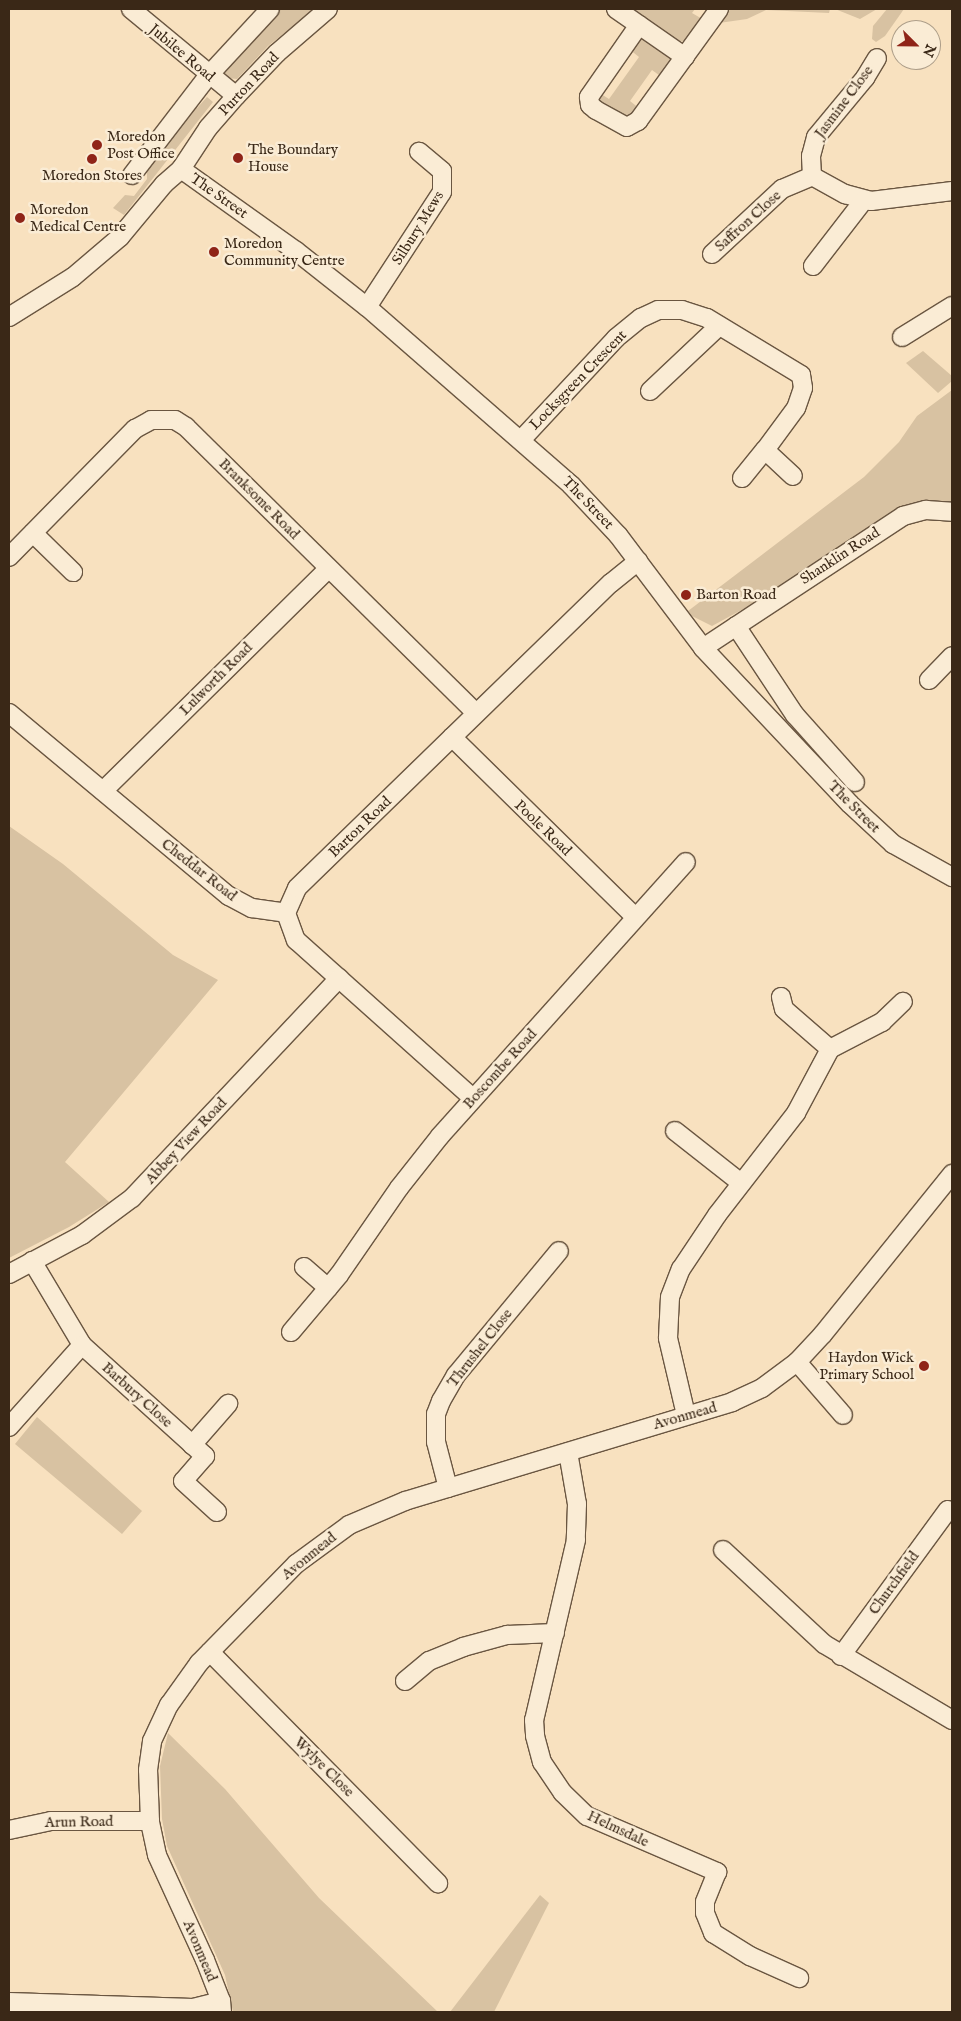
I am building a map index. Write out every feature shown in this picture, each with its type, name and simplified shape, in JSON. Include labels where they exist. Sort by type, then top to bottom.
[{"type":"street","name":"Jubilee Road","points":[[130,9],[208,76],[236,96]]},
{"type":"street","points":[[132,175],[208,76],[270,9]]},
{"type":"street","name":"Purton Road","points":[[9,317],[93,261],[120,237],[164,184],[182,169],[208,128],[236,96],[276,53],[328,9]]},
{"type":"street","points":[[616,9],[685,57]]},
{"type":"street","points":[[639,25],[593,88],[589,97],[590,105],[620,126],[634,125],[719,9]]},
{"type":"street","name":"Jasmine Close","points":[[812,176],[811,156],[816,137],[865,78],[877,58]]},
{"type":"street","name":"Silbury Mews","points":[[367,307],[442,192],[445,183],[442,171],[419,152]]},
{"type":"street","name":"The Street","points":[[182,169],[296,251],[367,307],[458,389],[521,440],[571,485],[638,560],[703,648],[871,825],[907,853],[952,877]]},
{"type":"street","points":[[812,176],[864,200],[952,191]]},
{"type":"street","name":"Saffron Close","points":[[712,254],[782,190],[812,176]]},
{"type":"street","points":[[813,266],[864,200]]},
{"type":"street","points":[[902,337],[952,306]]},
{"type":"street","name":"Locksgreen Crescent","points":[[521,440],[606,347],[641,318],[671,308],[694,313],[801,375],[804,388],[788,421],[742,478]]},
{"type":"street","points":[[650,392],[719,326]]},
{"type":"street","name":"Branksome Road","points":[[9,557],[135,429],[151,420],[164,418],[186,427],[476,713]]},
{"type":"street","points":[[765,450],[793,476]]},
{"type":"street","name":"Shanklin Road","points":[[703,648],[903,516],[926,510],[952,512]]},
{"type":"street","points":[[33,533],[72,572]]},
{"type":"street","name":"Barton Road","points":[[286,913],[297,888],[476,713],[638,560]]},
{"type":"street","name":"Lulworth Road","points":[[103,791],[329,568]]},
{"type":"street","points":[[736,626],[795,715],[855,782]]},
{"type":"street","points":[[929,680],[952,656]]},
{"type":"street","name":"Cheddar Road","points":[[9,713],[228,896],[252,908],[286,913]]},
{"type":"street","name":"Poole Road","points":[[452,737],[636,917]]},
{"type":"street","name":"Boscombe Road","points":[[291,1332],[328,1288],[412,1171],[473,1098],[686,862]]},
{"type":"street","points":[[286,913],[296,940],[473,1098]]},
{"type":"street","name":"Abbey View Road","points":[[9,1274],[82,1235],[132,1198],[339,978]]},
{"type":"street","points":[[781,997],[784,1009],[830,1049]]},
{"type":"street","points":[[686,1414],[668,1338],[670,1296],[690,1253],[796,1112],[830,1049],[882,1022],[903,1002]]},
{"type":"street","points":[[675,1131],[741,1183]]},
{"type":"street","name":"Avonmead","points":[[221,2007],[167,1881],[152,1840],[148,1770],[152,1741],[179,1690],[210,1652],[281,1578],[329,1538],[383,1510],[686,1414],[750,1396],[797,1362],[850,1302],[952,1174]]},
{"type":"street","name":"Thrushel Close","points":[[448,1488],[436,1442],[436,1414],[441,1400],[456,1375],[558,1251]]},
{"type":"street","name":"Barbury Close","points":[[32,1261],[82,1345],[205,1456],[183,1481],[217,1512]]},
{"type":"street","points":[[304,1267],[328,1288]]},
{"type":"street","points":[[9,1427],[82,1345]]},
{"type":"street","points":[[797,1362],[843,1415]]},
{"type":"street","points":[[192,1445],[228,1404]]},
{"type":"street","name":"Helmsdale","points":[[568,1452],[577,1504],[576,1540],[534,1720],[538,1750],[552,1779],[572,1804],[602,1825],[717,1872],[705,1902],[706,1918],[713,1933],[750,1956],[799,1978]]},
{"type":"street","name":"Churchfield","points":[[842,1656],[948,1510]]},
{"type":"street","points":[[723,1550],[819,1640],[842,1656],[952,1720]]},
{"type":"street","points":[[405,1681],[429,1661],[463,1647],[507,1635],[555,1633]]},
{"type":"street","name":"Wylye Close","points":[[210,1652],[438,1883]]},
{"type":"street","name":"Arun Road","points":[[9,1830],[51,1821],[150,1821]]},
{"type":"street","points":[[9,2002],[193,2008],[221,2007]]},
{"type":"shaded area","points":[[278,9],[315,9],[268,46],[237,79],[226,78],[223,73],[230,62]]},
{"type":"shaded area","points":[[627,9],[695,9],[692,13],[704,20],[686,41],[680,41],[671,39]]},
{"type":"shaded area","points":[[730,9],[830,9],[829,13],[766,10],[747,19],[719,23]]},
{"type":"shaded area","points":[[835,9],[877,9],[860,19]]},
{"type":"shaded area","points":[[887,9],[904,9],[896,20],[891,20],[891,27],[885,36],[876,42],[872,39],[873,26]]},
{"type":"shaded area","points":[[638,37],[645,37],[670,54],[671,60],[663,78],[652,70],[630,101],[640,109],[629,119],[597,104],[598,92],[609,99],[639,57],[629,49]]},
{"type":"shaded area","points":[[207,97],[213,102],[124,215],[113,208],[125,195],[134,196],[147,179],[147,168],[193,105],[197,108]]},
{"type":"shaded area","points":[[923,351],[952,376],[952,381],[938,393],[906,363]]},
{"type":"shaded area","points":[[952,390],[952,504],[926,501],[898,511],[769,595],[712,626],[692,616],[688,611],[864,477],[899,442],[917,416]]},
{"type":"shaded area","points":[[9,826],[63,864],[173,955],[218,980],[65,1162],[109,1202],[69,1227],[9,1258]]},
{"type":"shaded area","points":[[37,1417],[142,1511],[122,1534],[15,1444]]},
{"type":"shaded area","points":[[168,1733],[225,1789],[319,1898],[438,2012],[233,2012],[225,1975],[167,1846],[162,1819],[160,1766]]},
{"type":"shaded area","points":[[540,1895],[549,1903],[494,2012],[450,2012]]},
{"type":"place","name":"Moredon Post Office","points":[[97,145]]},
{"type":"place","name":"The Boundary House","points":[[238,158]]},
{"type":"place","name":"Moredon Stores","points":[[92,159]]},
{"type":"place","name":"Moredon Medical Centre","points":[[20,218]]},
{"type":"place","name":"Moredon Community Centre","points":[[214,252]]},
{"type":"place","name":"Barton Road","points":[[686,595]]},
{"type":"place","name":"Haydon Wick Primary School","points":[[924,1366]]}]
